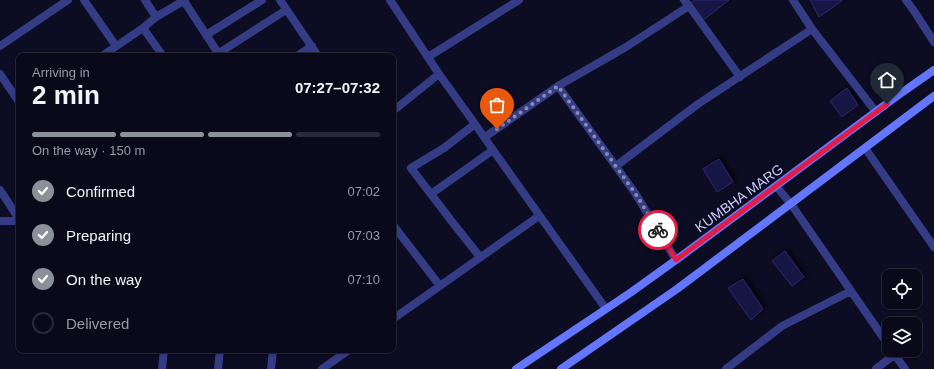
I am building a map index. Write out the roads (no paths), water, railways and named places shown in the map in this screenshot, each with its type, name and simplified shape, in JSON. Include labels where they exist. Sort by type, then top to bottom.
[{"type":"street","points":[[0,46],[68,0]]},
{"type":"street","points":[[84,0],[116,46]]},
{"type":"street","points":[[145,0],[156,17]]},
{"type":"street","points":[[106,53],[143,28],[156,17],[184,0],[219,53]]},
{"type":"street","points":[[206,35],[262,0]]},
{"type":"street","points":[[280,0],[316,53]]},
{"type":"street","points":[[390,0],[439,74],[606,309]]},
{"type":"street","points":[[428,57],[518,0]]},
{"type":"street","points":[[793,0],[812,29],[876,112]]},
{"type":"street","points":[[906,0],[934,42]]},
{"type":"street","points":[[485,137],[558,86],[626,47],[687,3],[740,77]]},
{"type":"street","points":[[223,53],[286,10]]},
{"type":"street","points":[[143,28],[161,53]]},
{"type":"street","points":[[616,166],[698,104],[812,29]]},
{"type":"street","points":[[302,53],[312,46]]},
{"type":"street","name":"KUMBHA MARG","points":[[516,369],[676,260],[876,112],[933,72]]},
{"type":"street","points":[[0,74],[16,98]]},
{"type":"street","points":[[396,109],[439,74]]},
{"type":"street","points":[[558,86],[635,193],[676,260]]},
{"type":"street","points":[[561,369],[676,289],[934,96]]},
{"type":"street","points":[[475,124],[444,148],[411,168],[480,257]]},
{"type":"street","points":[[865,148],[934,247]]},
{"type":"street","points":[[431,194],[493,150]]},
{"type":"street","points":[[776,186],[791,204],[882,336]]},
{"type":"street","points":[[0,190],[16,215]]},
{"type":"street","points":[[396,317],[539,216]]},
{"type":"street","points":[[0,221],[16,220]]},
{"type":"street","points":[[396,229],[440,286]]},
{"type":"street","points":[[726,369],[782,326],[851,291]]},
{"type":"street","points":[[162,369],[164,353]]},
{"type":"street","points":[[218,369],[220,353]]},
{"type":"street","points":[[271,369],[273,353]]},
{"type":"street","points":[[322,369],[345,353]]},
{"type":"street","points":[[876,369],[888,357]]},
{"type":"street","points":[[897,357],[905,369]]}]
